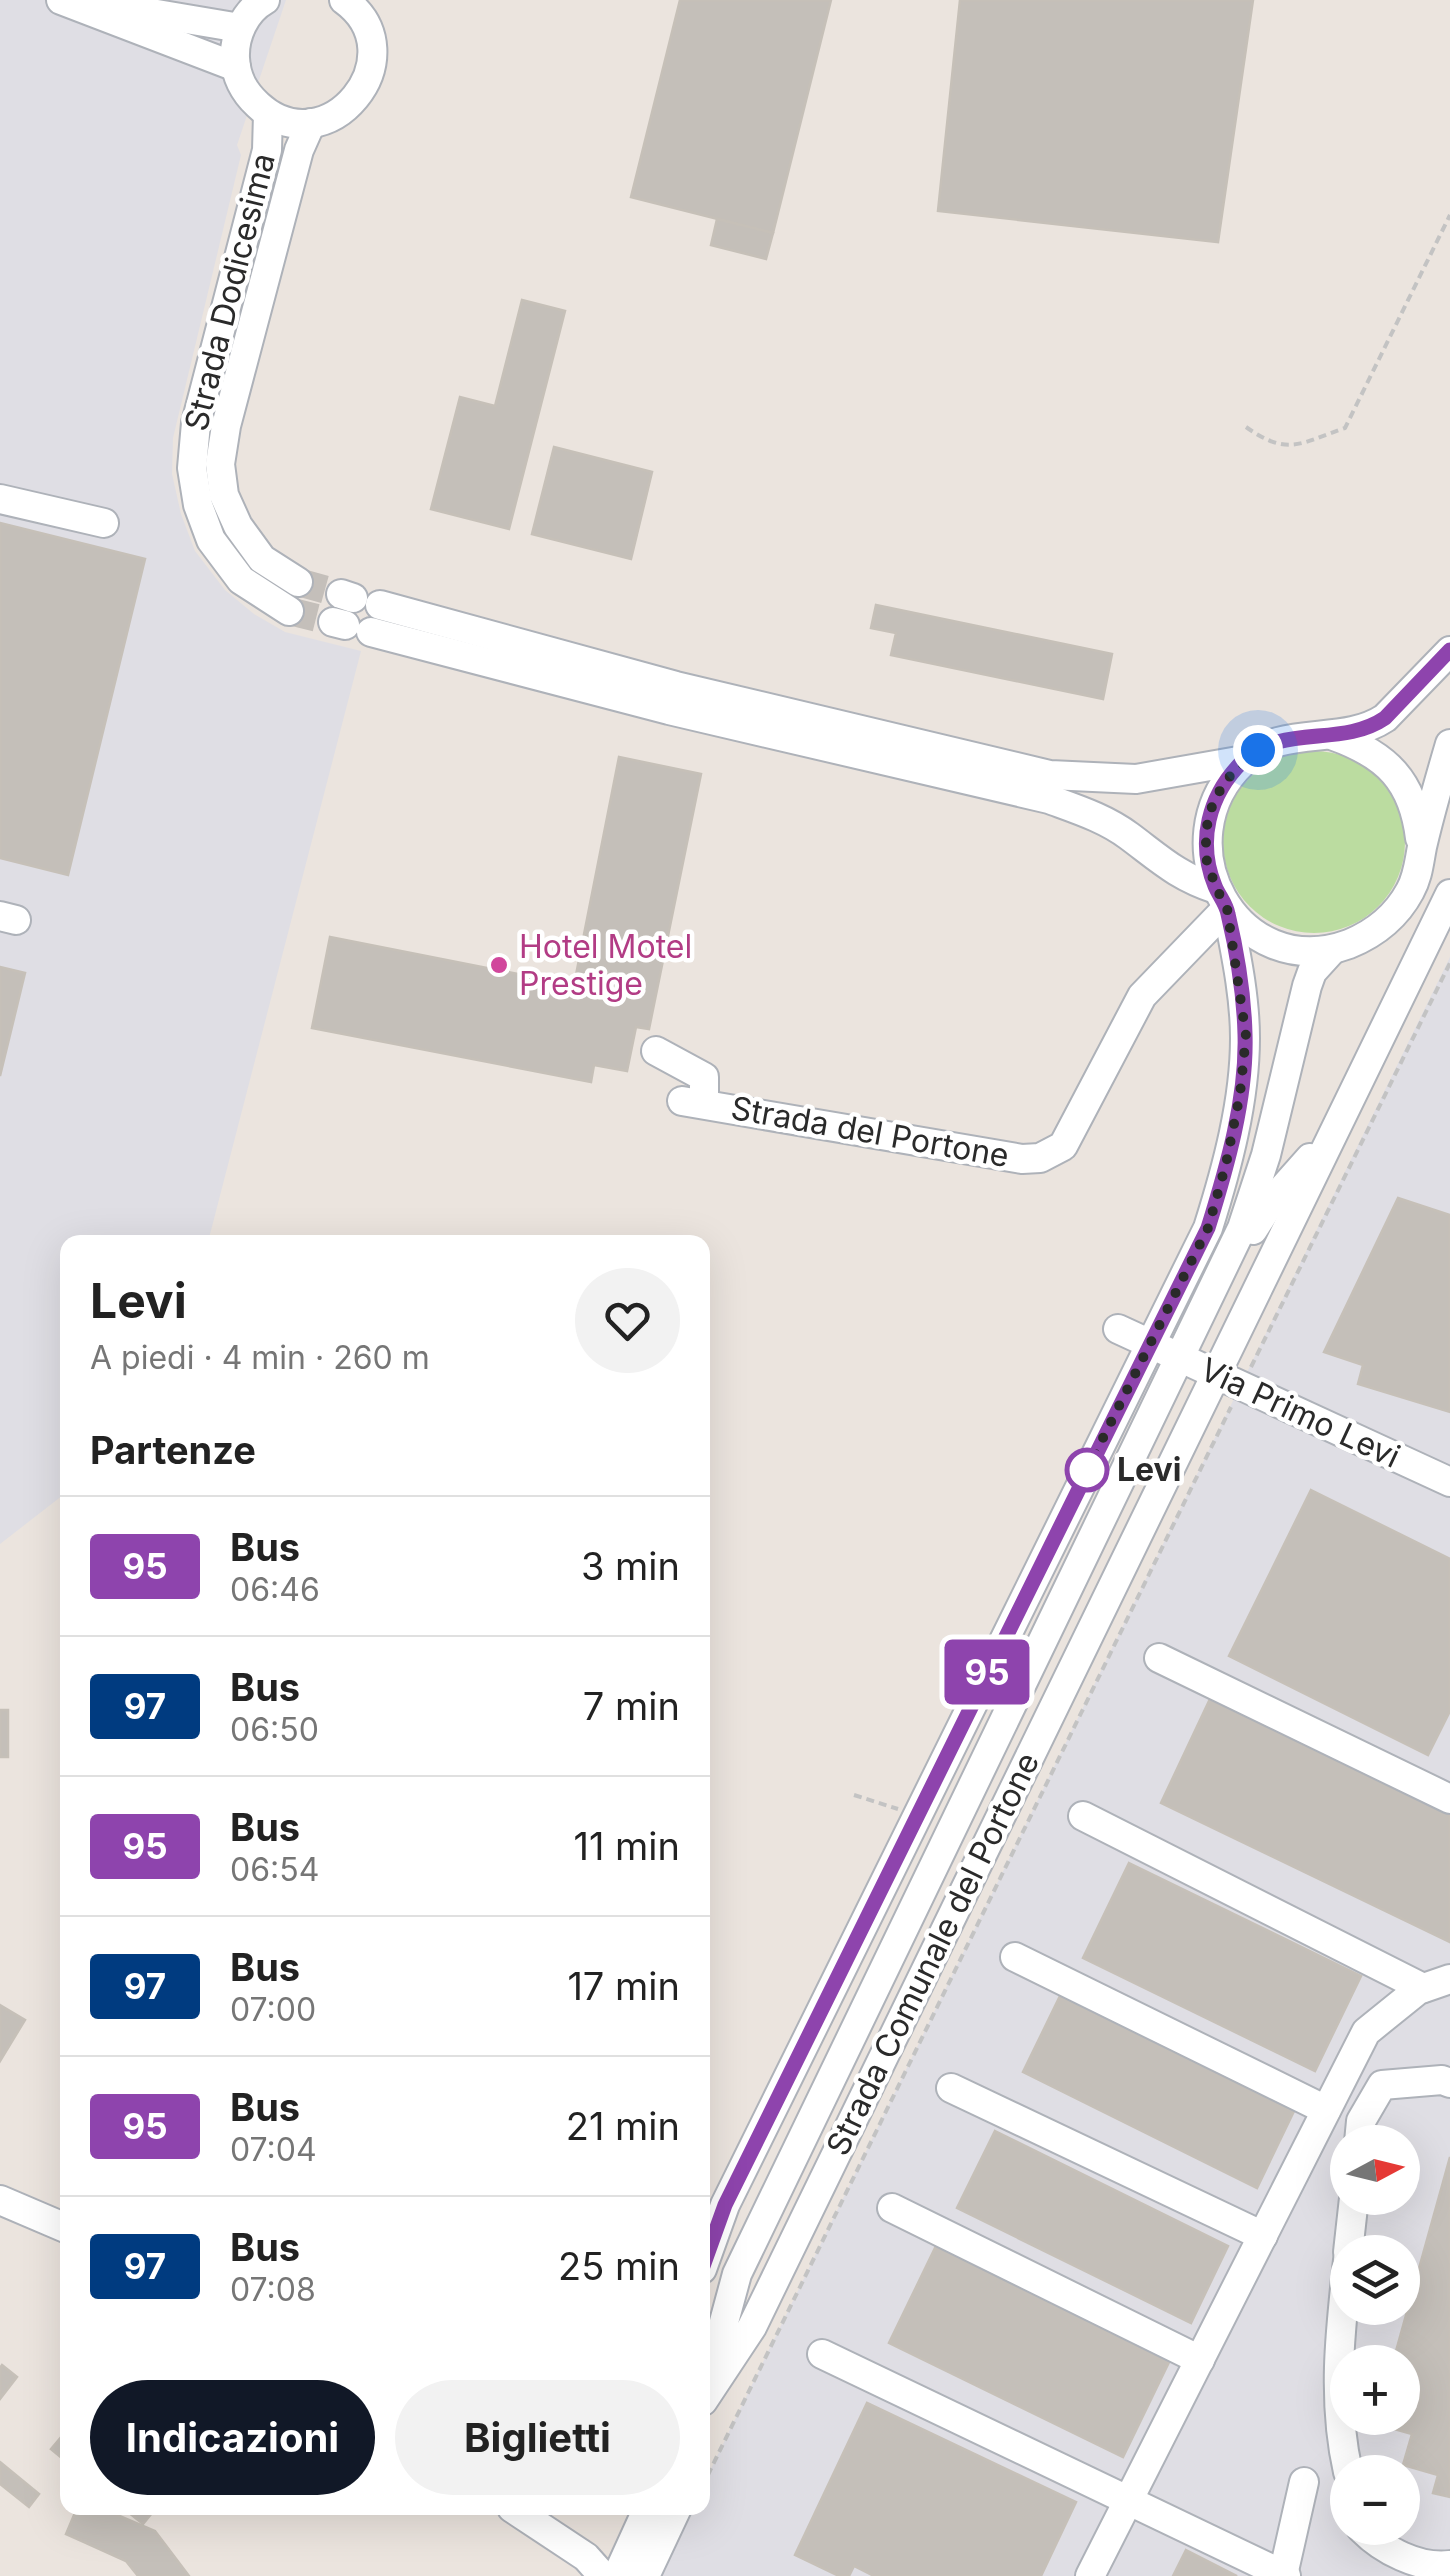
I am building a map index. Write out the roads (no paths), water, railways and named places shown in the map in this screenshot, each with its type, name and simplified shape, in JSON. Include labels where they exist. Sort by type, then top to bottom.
[{"type":"street","points":[[61,0],[236,67],[240,28],[256,4],[265,0]]},
{"type":"street","points":[[74,0],[240,28]]},
{"type":"street","name":"Strada Dodicesima","points":[[236,67],[247,94],[268,114],[311,124],[332,118],[354,102],[371,68],[368,32],[361,17],[344,0]]},
{"type":"street","name":"Strada Dodicesima","points":[[268,114],[267,150],[196,423],[192,468],[198,505],[211,540],[241,580],[289,611]]},
{"type":"street","name":"Strada Dodicesima","points":[[298,582],[262,559],[238,526],[224,495],[220,464],[226,426],[294,168],[311,124]]},
{"type":"street","points":[[0,499],[104,523]]},
{"type":"street","points":[[358,599],[676,686],[1093,816],[1128,835],[1169,869],[1222,898],[1248,928],[1276,944],[1301,950],[1332,950],[1369,936],[1394,916],[1412,888],[1450,744]]},
{"type":"street","points":[[350,627],[669,710],[1050,775],[1136,779],[1244,760]]},
{"type":"street","points":[[710,2247],[725,2205],[1208,1228],[1240,1094],[1244,1018],[1222,898],[1206,858],[1211,809],[1224,782],[1258,750],[1295,736],[1334,736],[1373,726],[1450,650]]},
{"type":"street","points":[[1334,736],[1364,747],[1390,767],[1409,792],[1422,850]]},
{"type":"street","name":"Strada Comunale del Portone","points":[[710,2391],[752,2327],[1228,1381],[1338,1124],[1450,894]]},
{"type":"street","name":"Strada del Portone","points":[[656,1051],[704,1077],[693,1102],[1022,1158],[1052,1154],[1062,1146],[1142,996],[1222,898]]},
{"type":"street","name":"Strada Comunale del Portone","points":[[710,2375],[736,2274],[1216,1286],[1255,1192],[1312,972],[1332,950]]},
{"type":"street","name":"Strada Comunale del Portone","points":[[1216,1286],[1270,1202],[1338,1124]]},
{"type":"street","name":"Via Primo Levi","points":[[1118,1329],[1450,1482]]},
{"type":"street","points":[[1159,1658],[1447,1791]]},
{"type":"street","points":[[1083,1816],[1437,1984]]},
{"type":"street","points":[[1014,1957],[1326,2110]]},
{"type":"street","points":[[1090,2576],[1366,2032],[1437,1984]]},
{"type":"street","points":[[1361,2125],[1382,2085],[1442,2080],[1450,2083]]},
{"type":"street","points":[[951,2088],[1263,2236]]},
{"type":"street","points":[[0,2200],[60,2226]]},
{"type":"street","points":[[892,2208],[1200,2360]]},
{"type":"street","points":[[1341,2325],[1336,2369],[1344,2455]]},
{"type":"street","points":[[822,2354],[1284,2575],[1304,2482]]},
{"type":"street","points":[[523,2515],[586,2556],[602,2576]]},
{"type":"street","points":[[616,2576],[645,2515]]},
{"type":"street","points":[[645,2576],[674,2515]]},
{"type":"street","points":[[1378,2545],[1434,2567],[1450,2565]]},
{"type":"tunnel","points":[[298,582],[341,594]]},
{"type":"tunnel","points":[[289,611],[333,622]]},
{"type":"place","name":"Hotel Motel Prestige","points":[[499,965]]},
{"type":"place","name":"Levi","points":[[1087,1470]]}]
